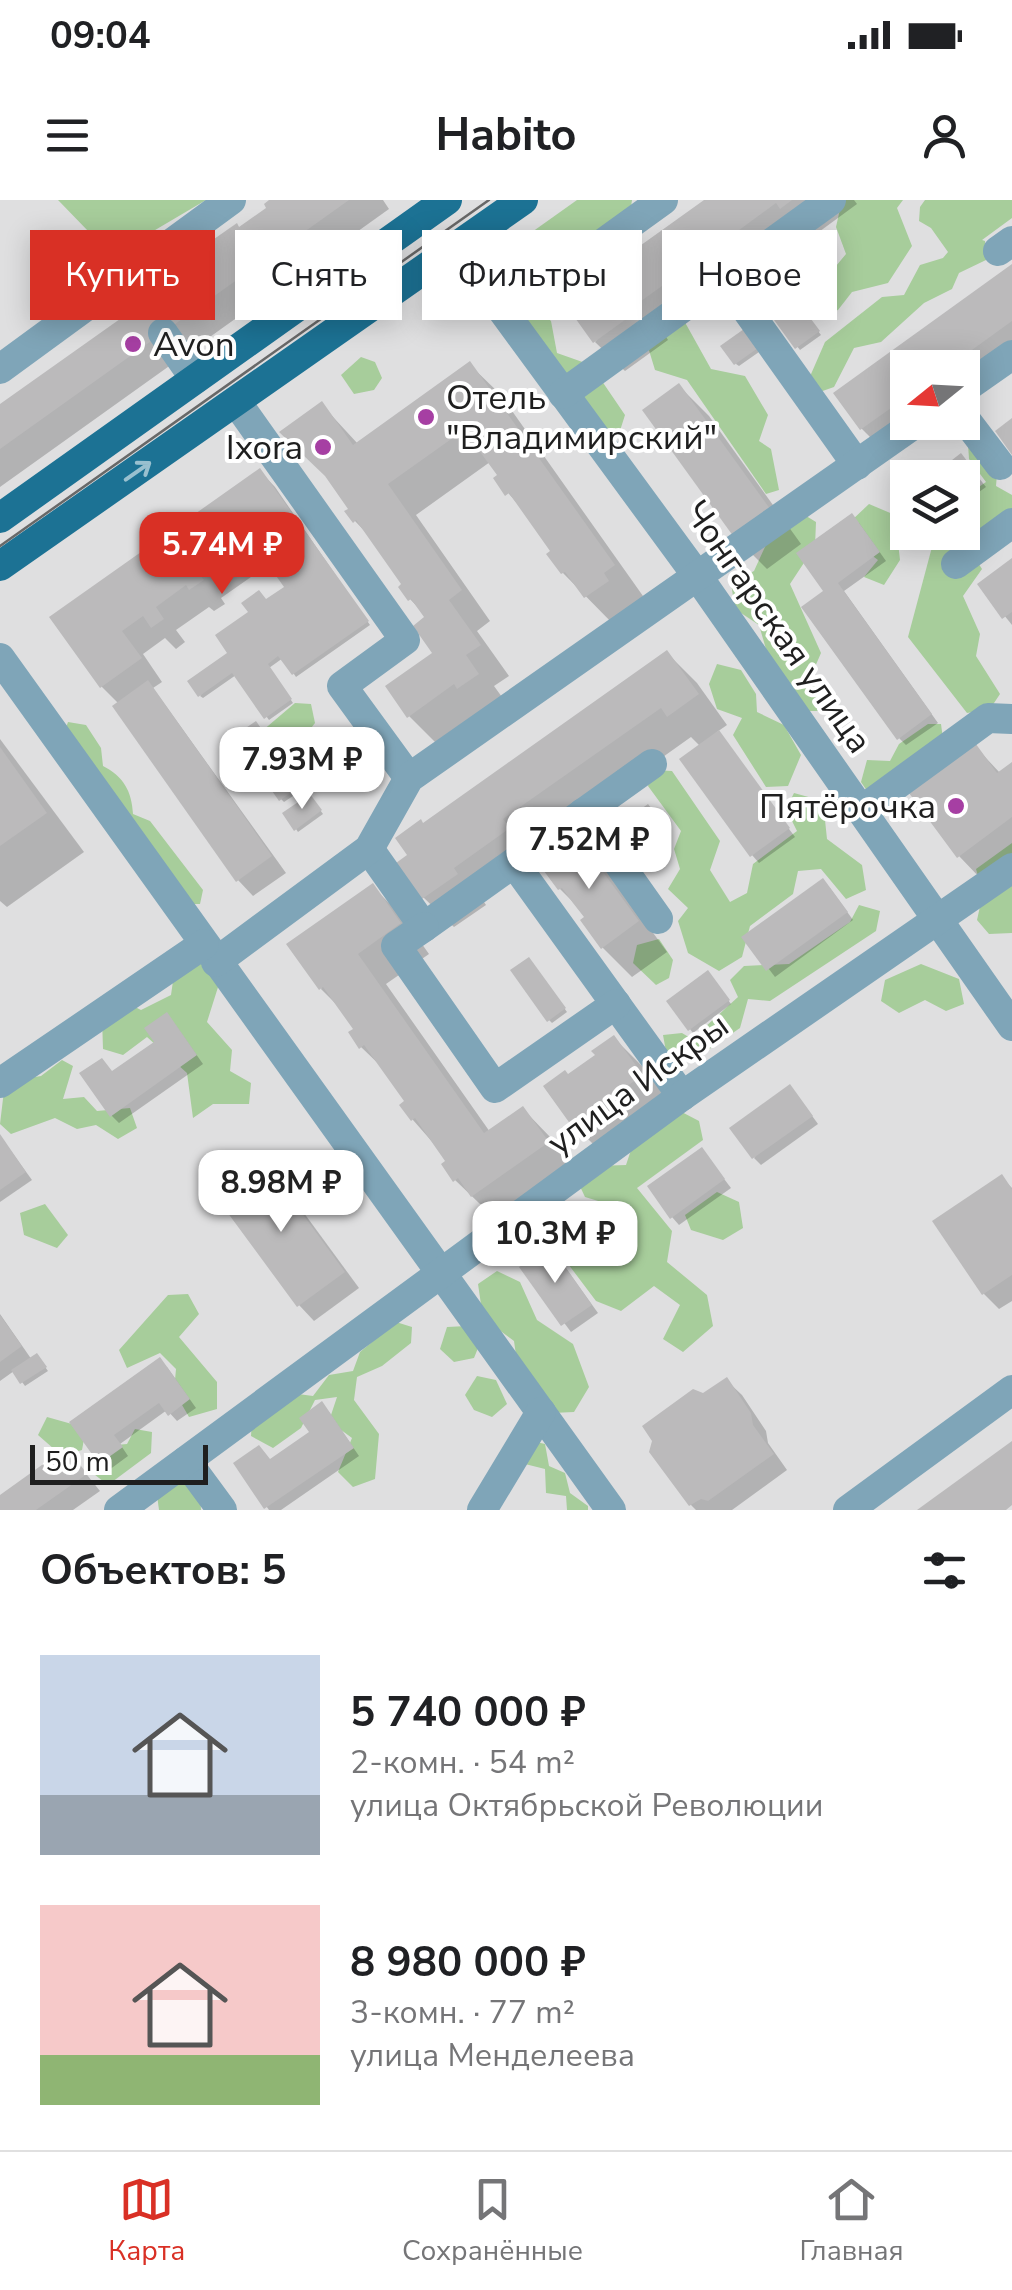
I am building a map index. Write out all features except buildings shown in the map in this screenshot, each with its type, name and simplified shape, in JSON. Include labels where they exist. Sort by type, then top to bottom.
[{"type":"main road","points":[[0,518],[203,373],[440,217],[523,200]]},
{"type":"main road","points":[[0,566],[228,408],[440,217]]},
{"type":"main road","points":[[203,373],[228,408]]},
{"type":"street","points":[[0,369],[132,291],[231,200]]},
{"type":"street","points":[[621,230],[663,200]]},
{"type":"street","points":[[789,230],[830,200]]},
{"type":"street","name":"Чонгарская улица","points":[[440,217],[1012,1026]]},
{"type":"street","points":[[563,394],[666,320]]},
{"type":"street","points":[[754,320],[857,465]]},
{"type":"street","points":[[163,333],[203,373]]},
{"type":"street","points":[[980,377],[1012,355]]},
{"type":"street","points":[[228,408],[405,640],[342,686],[408,778]]},
{"type":"street","points":[[980,439],[1000,465]]},
{"type":"street","points":[[0,1083],[369,849],[408,778],[892,440]]},
{"type":"street","points":[[956,564],[1012,522]]},
{"type":"street","points":[[0,658],[611,1510]]},
{"type":"street","points":[[862,810],[988,718],[1012,719]]},
{"type":"street","points":[[616,1004],[495,1088],[396,946],[652,764]]},
{"type":"street","points":[[583,814],[658,919]]},
{"type":"street","points":[[369,849],[424,927]]},
{"type":"street","points":[[514,863],[682,1096]]},
{"type":"street","name":"улица Искры","points":[[119,1510],[682,1096],[1012,868]]},
{"type":"street","points":[[848,1510],[1012,1390]]},
{"type":"street","points":[[482,1510],[541,1412]]},
{"type":"street","points":[[186,1461],[222,1510]]},
{"type":"green space","points":[[58,200],[206,200],[155,230],[87,230]]},
{"type":"green space","points":[[577,200],[632,200],[631,207],[597,230],[535,230]]},
{"type":"green space","points":[[842,200],[903,200],[897,208],[912,246],[888,283],[852,292],[837,310],[837,265],[846,254],[836,227]]},
{"type":"green space","points":[[925,200],[1012,200],[1012,218],[982,240],[986,260],[959,273],[952,289],[924,303],[881,342],[854,348],[834,387],[814,394],[808,381],[825,342],[882,297],[904,295],[920,265],[943,258],[948,252],[931,228],[919,221]]},
{"type":"green space","points":[[520,320],[551,321],[557,353],[591,365],[625,415],[618,437],[592,438],[517,329]]},
{"type":"green space","points":[[684,320],[711,369],[745,376],[768,415],[759,441],[771,449],[779,490],[766,494],[687,380],[655,370],[641,324]]},
{"type":"green space","points":[[361,357],[375,362],[382,378],[374,390],[354,394],[341,375]]},
{"type":"green space","points":[[968,444],[999,451],[996,486],[1012,495],[1012,513],[980,531],[980,486],[986,482],[980,474],[980,460],[969,459]]},
{"type":"green space","points":[[869,504],[890,513],[890,550],[899,550],[900,560],[884,585],[864,577],[878,560],[857,544],[850,522]]},
{"type":"green space","points":[[798,511],[816,522],[815,546],[790,584],[821,653],[811,676],[826,700],[824,711],[808,711],[768,656],[759,625],[735,609],[731,583],[754,571],[774,527]]},
{"type":"green space","points":[[931,550],[970,550],[982,569],[963,596],[980,634],[976,656],[1000,694],[990,709],[967,713],[908,637]]},
{"type":"green space","points":[[717,664],[741,670],[756,694],[757,712],[784,725],[801,755],[788,786],[766,787],[733,735],[742,718],[717,709],[709,684]]},
{"type":"green space","points":[[295,703],[311,704],[315,723],[283,764],[255,737]]},
{"type":"green space","points":[[68,722],[86,725],[101,748],[103,766],[125,785],[133,814],[150,821],[203,890],[200,904],[186,904],[63,736]]},
{"type":"green space","points":[[928,724],[941,724],[943,739],[905,794],[902,812],[884,816],[861,782],[867,760],[890,761],[899,744]]},
{"type":"green space","points":[[653,770],[672,771],[720,841],[710,870],[730,902],[747,893],[753,864],[797,831],[786,809],[794,793],[823,801],[827,839],[862,865],[866,890],[846,899],[821,869],[798,871],[793,894],[750,926],[742,957],[719,971],[688,953],[678,921],[688,908],[668,889],[680,869],[674,849],[681,831],[648,786]]},
{"type":"green space","points":[[1012,843],[1012,933],[989,934],[977,920],[983,893],[976,869]]},
{"type":"green space","points":[[859,905],[880,911],[876,931],[770,1001],[748,999],[740,1028],[692,1061],[667,1057],[663,1035],[682,1033],[692,1039],[738,997],[730,980],[744,966],[789,964],[850,922]]},
{"type":"green space","points":[[659,939],[673,960],[669,978],[656,985],[633,963],[637,945]]},
{"type":"green space","points":[[206,959],[219,984],[207,1022],[232,1050],[230,1071],[251,1083],[249,1104],[213,1104],[193,1118],[187,1073],[147,1037],[123,1055],[103,1049],[102,1018],[123,1001],[141,1010],[171,995],[175,967]]},
{"type":"green space","points":[[921,964],[959,979],[964,1004],[946,1011],[925,1000],[899,1013],[881,1001],[885,980]]},
{"type":"green space","points":[[62,1060],[73,1066],[63,1099],[84,1097],[97,1111],[130,1108],[137,1128],[118,1139],[96,1125],[77,1129],[55,1118],[11,1134],[0,1124],[5,1082],[41,1076]]},
{"type":"green space","points":[[676,1109],[699,1121],[703,1140],[637,1188],[672,1231],[667,1262],[707,1295],[713,1326],[683,1352],[663,1339],[680,1305],[654,1286],[621,1311],[596,1301],[544,1232],[502,1262],[487,1257],[548,1201],[578,1217],[614,1226],[618,1207],[585,1197],[577,1180],[596,1166],[626,1165],[635,1138]]},
{"type":"green space","points":[[717,1192],[739,1202],[743,1228],[723,1240],[691,1230],[685,1215]]},
{"type":"green space","points":[[45,1204],[68,1235],[57,1248],[24,1235],[20,1213]]},
{"type":"green space","points":[[497,1271],[520,1282],[537,1320],[573,1344],[589,1387],[574,1412],[552,1413],[518,1369],[514,1341],[483,1318],[478,1284]]},
{"type":"green space","points":[[188,1294],[199,1314],[179,1337],[217,1382],[217,1409],[189,1417],[174,1391],[176,1369],[160,1353],[127,1368],[119,1350],[168,1295]]},
{"type":"green space","points":[[396,1322],[412,1327],[411,1343],[382,1366],[357,1377],[354,1400],[379,1434],[375,1479],[353,1487],[338,1472],[352,1438],[329,1421],[337,1397],[315,1400],[301,1428],[273,1448],[251,1436],[252,1419],[298,1394],[313,1396],[329,1375],[353,1371],[360,1352]]},
{"type":"green space","points":[[467,1326],[480,1343],[474,1358],[454,1362],[440,1349],[447,1327]]},
{"type":"green space","points":[[477,1376],[496,1380],[507,1404],[492,1417],[474,1410],[465,1395]]},
{"type":"green space","points":[[47,1417],[86,1428],[82,1450],[62,1456],[38,1435]]},
{"type":"green space","points":[[135,1429],[152,1432],[151,1453],[108,1485],[90,1471],[106,1446],[127,1444]]},
{"type":"green space","points":[[528,1440],[545,1444],[549,1466],[565,1473],[570,1493],[588,1510],[567,1510],[566,1496],[546,1493],[545,1469],[521,1463]]},
{"type":"green space","points":[[178,1482],[200,1491],[201,1510],[159,1510],[157,1495]]},
{"type":"tram line","points":[[0,546],[489,200]]},
{"type":"place","name":"Avon","points":[[133,344]]},
{"type":"place","name":"Отель \"Владимирский\"","points":[[426,417]]},
{"type":"place","name":"Ixora","points":[[323,447]]},
{"type":"place","name":"Пятёрочка","points":[[956,806]]}]
